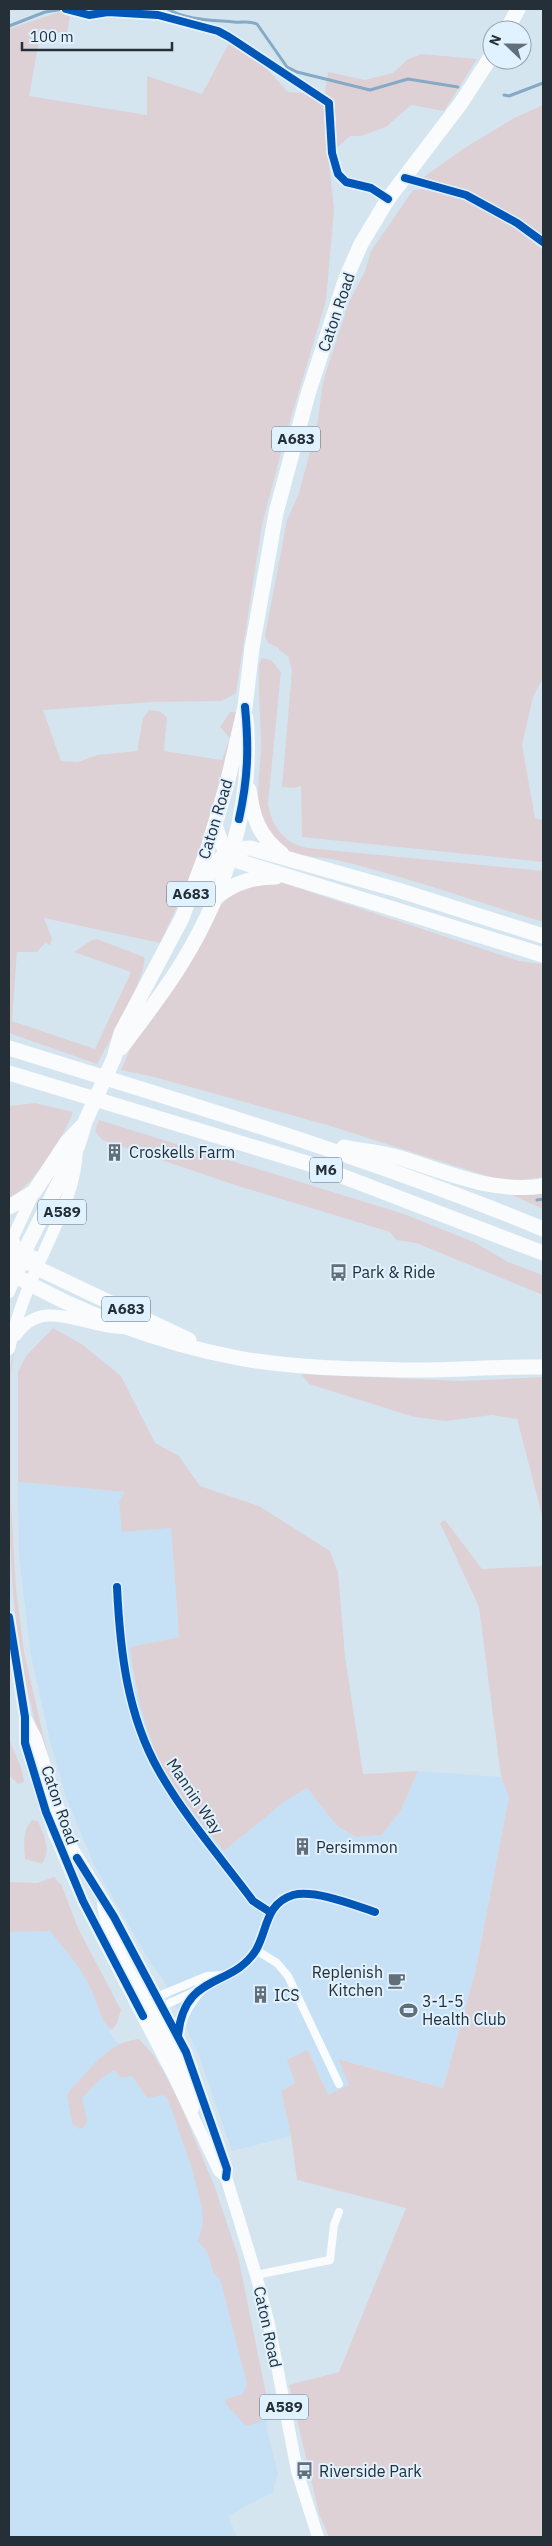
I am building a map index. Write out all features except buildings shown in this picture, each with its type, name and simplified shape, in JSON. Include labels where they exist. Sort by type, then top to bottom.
[{"type":"highway","name":"Caton Road","points":[[23,1262],[78,1145],[85,1122],[114,1058],[121,1033],[182,918],[215,825],[245,707],[259,604],[286,471],[336,308],[353,261],[388,199],[462,103],[483,70]]},
{"type":"highway","name":"Caton Road","points":[[114,1058],[183,961],[215,898],[230,853],[247,779],[249,749],[245,707]]},
{"type":"highway","points":[[247,779],[255,823],[270,844],[286,857]]},
{"type":"highway","points":[[215,825],[230,853],[288,878],[543,955]]},
{"type":"highway","points":[[182,918],[218,860],[230,853],[250,848],[286,857],[543,936]]},
{"type":"highway","points":[[215,898],[229,887],[248,879],[288,878]]},
{"type":"highway","name":"M6","points":[[9,1048],[298,1139],[441,1189],[543,1229]]},
{"type":"highway","name":"M6","points":[[9,1073],[313,1165],[543,1253]]},
{"type":"highway","name":"Caton Road","points":[[9,1207],[34,1192],[67,1142],[85,1122]]},
{"type":"highway","points":[[298,1139],[395,1156],[506,1188],[543,1186]]},
{"type":"highway","points":[[10,1241],[23,1262]]},
{"type":"highway","name":"A683","points":[[23,1262],[30,1285],[128,1328],[215,1353],[277,1363],[355,1368],[406,1370],[543,1367]]},
{"type":"highway","name":"A683","points":[[23,1262],[215,1353]]},
{"type":"main road","name":"Caton Road","points":[[10,1241],[34,1192]]},
{"type":"main road","points":[[9,1292],[23,1262]]},
{"type":"main road","points":[[9,1347],[30,1285]]},
{"type":"main road","points":[[9,1347],[21,1327],[30,1319],[40,1315],[51,1314],[92,1324],[128,1328]]},
{"type":"main road","name":"Caton Road","points":[[9,1617],[25,1717],[36,1738],[72,1861],[150,2006],[178,2036],[199,2084],[227,2169],[226,2177],[269,2324],[297,2471],[318,2537]]},
{"type":"main road","name":"Caton Road","points":[[72,1861],[103,1901],[105,1921],[182,2066],[193,2094],[194,2115],[219,2171],[226,2177]]},
{"type":"main road","points":[[178,2036],[180,2020],[185,2007],[203,1986]]},
{"type":"street","points":[[68,10],[89,15],[108,12],[158,15],[218,31],[229,37],[329,103],[332,152],[338,174],[346,182],[371,188],[388,199]]},
{"type":"street","name":"Mannin Way","points":[[117,1587],[119,1628],[127,1686],[158,1769],[175,1797],[253,1901],[270,1912]]},
{"type":"street","points":[[150,2006],[203,1986],[244,1964],[256,1950],[270,1912],[282,1900],[295,1894],[330,1898],[375,1912]]},
{"type":"street","points":[[256,1950],[277,1963],[288,1976],[339,2084]]},
{"type":"street","points":[[150,2006],[206,1976],[225,1974]]},
{"type":"street","points":[[256,2275],[330,2260],[334,2225],[339,2212]]},
{"type":"shaded area","points":[[59,12],[70,17],[67,32],[40,36],[29,96],[147,115],[147,76],[202,94],[229,43],[267,69],[288,92],[304,93],[323,105],[334,210],[326,301],[284,441],[262,525],[236,693],[222,701],[152,702],[43,710],[61,761],[78,762],[97,755],[137,751],[143,718],[149,710],[159,711],[167,717],[164,751],[222,760],[230,738],[220,727],[230,712],[236,712],[223,780],[207,836],[160,943],[44,918],[52,939],[50,945],[45,943],[37,952],[17,952],[12,1021],[95,1049],[131,972],[74,952],[92,940],[97,939],[144,957],[144,966],[134,993],[97,1064],[9,1033],[9,29]]},
{"type":"shaded area","points":[[422,54],[477,59],[444,111],[411,105],[386,127],[361,136],[350,136],[331,153],[325,91],[328,72],[365,80],[393,73],[408,59]]},
{"type":"shaded area","points":[[543,105],[543,237],[523,223],[472,194],[421,179],[466,147],[514,118]]},
{"type":"shaded area","points":[[423,189],[465,200],[506,221],[543,250],[543,678],[533,697],[522,745],[535,818],[543,820],[543,862],[302,837],[301,786],[294,788],[282,787],[292,670],[288,656],[279,648],[268,643],[265,636],[287,520],[299,493],[317,425],[323,383],[349,302],[365,271],[371,251],[413,190]]},
{"type":"shaded area","points":[[262,658],[271,660],[281,672],[268,804],[280,833],[292,843],[308,848],[543,871],[543,922],[389,874],[329,858],[292,853],[276,845],[265,826],[258,790],[261,740],[259,664]]},
{"type":"shaded area","points":[[280,882],[519,961],[543,964],[543,1177],[522,1180],[493,1178],[327,1125],[154,1077],[121,1070],[130,1049],[185,971],[217,909],[241,885]]},
{"type":"shaded area","points":[[35,1103],[73,1112],[55,1148],[28,1183],[9,1200],[9,1106]]},
{"type":"shaded area","points":[[99,1120],[404,1214],[474,1242],[508,1262],[543,1275],[543,1295],[416,1243],[396,1240],[390,1232],[238,1186],[102,1140],[95,1131]]},
{"type":"shaded area","points":[[543,1192],[543,1209],[512,1195]]},
{"type":"shaded area","points":[[53,1328],[83,1345],[121,1376],[155,1443],[179,1456],[200,1486],[259,1506],[330,1551],[338,1573],[345,1656],[363,1774],[418,1771],[401,1810],[382,1835],[356,1837],[337,1826],[307,1788],[285,1801],[224,1851],[174,1787],[155,1751],[145,1722],[134,1676],[130,1647],[179,1637],[171,1528],[122,1532],[119,1502],[125,1492],[18,1482],[18,1372],[26,1356]]},
{"type":"shaded area","points":[[15,1345],[11,1373],[11,1502],[16,1588],[24,1652],[51,1769],[35,1721],[24,1673],[16,1623],[9,1523],[9,1373]]},
{"type":"shaded area","points":[[301,1374],[463,1381],[543,1377],[543,1519],[517,1419],[492,1415],[446,1421],[414,1417],[309,1384]]},
{"type":"shaded area","points":[[18,1482],[125,1492],[122,1532],[171,1528],[179,1637],[130,1647],[134,1682],[161,1765],[179,1792],[224,1850],[285,1801],[307,1788],[337,1826],[356,1837],[382,1835],[401,1810],[418,1771],[501,1777],[509,1797],[475,1973],[443,2088],[338,2059],[349,2085],[328,2095],[308,2050],[295,2083],[281,2091],[291,2136],[232,2151],[198,2053],[163,1979],[152,1965],[94,1865],[66,1797],[50,1741],[31,1656],[19,1557]]},
{"type":"shaded area","points":[[445,1520],[482,1569],[543,1566],[543,2537],[329,2537],[319,2514],[289,2385],[339,2372],[406,2208],[297,2180],[291,2136],[281,2091],[295,2083],[287,2060],[308,2050],[328,2095],[349,2085],[338,2059],[443,2088],[475,1973],[509,1797],[501,1777],[479,1607],[440,1523]]},
{"type":"shaded area","points":[[9,1739],[22,1770],[24,1782],[18,1784],[9,1775]]},
{"type":"shaded area","points":[[32,1820],[38,1821],[45,1837],[47,1848],[42,1864],[25,1859],[25,1833]]},
{"type":"shaded area","points":[[54,1877],[62,1886],[78,1928],[121,2010],[117,2023],[112,2030],[103,2019],[90,1987],[80,1970],[50,1931],[9,1932],[9,1882],[37,1883]]},
{"type":"shaded area","points":[[50,1905],[108,1993],[110,2032],[115,2041],[169,2071],[242,2277],[267,2416],[268,2434],[278,2473],[273,2492],[228,2516],[237,2537],[9,2537],[9,1919]]},
{"type":"shaded area","points":[[139,2039],[155,2057],[176,2094],[214,2185],[238,2256],[269,2408],[260,2422],[246,2426],[226,2404],[226,2399],[243,2394],[247,2384],[220,2279],[214,2274],[207,2252],[198,2241],[203,2223],[202,2208],[192,2169],[168,2100],[164,2095],[147,2098],[132,2076],[121,2078],[114,2070],[99,2080],[82,2098],[87,2120],[84,2127],[79,2129],[72,2123],[67,2095],[70,2091],[106,2053],[121,2044]]},
{"type":"waterway","points":[[9,26],[45,12],[64,9]]},
{"type":"waterway","points":[[168,9],[175,13],[208,20],[251,22],[257,24],[287,67],[297,72],[370,90],[408,79],[458,87]]},
{"type":"waterway","points":[[504,95],[509,96],[543,83]]},
{"type":"waterway","points":[[537,1200],[543,1199]]},
{"type":"cycle path","points":[[66,9],[89,15],[108,12],[158,15],[218,31],[229,37],[329,103],[332,153],[338,174],[346,182],[371,188],[388,199]]},
{"type":"cycle path","points":[[405,178],[466,195],[517,223],[543,242]]},
{"type":"cycle path","points":[[239,819],[247,763],[245,707]]},
{"type":"cycle path","points":[[117,1587],[120,1634],[127,1682],[132,1705],[148,1750],[169,1788],[204,1837],[253,1901],[270,1912]]},
{"type":"cycle path","points":[[9,1617],[25,1717],[25,1743],[46,1812],[83,1901],[143,2016]]},
{"type":"cycle path","points":[[77,1858],[114,1917],[186,2052],[227,2169],[226,2177]]},
{"type":"cycle path","points":[[178,2036],[182,2015],[189,2001],[210,1983],[235,1971],[246,1962],[256,1950],[272,1911],[284,1899],[293,1895],[312,1894],[375,1912]]},
{"type":"place","name":"Croskells Farm","points":[[115,1152]]},
{"type":"place","name":"Park & Ride","points":[[338,1272]]},
{"type":"place","name":"Persimmon","points":[[302,1847]]},
{"type":"place","name":"Replenish Kitchen","points":[[397,1981]]},
{"type":"place","name":"ICS","points":[[260,1995]]},
{"type":"place","name":"3-1-5 Health Club","points":[[408,2010]]},
{"type":"place","name":"Riverside Park","points":[[305,2471]]}]
